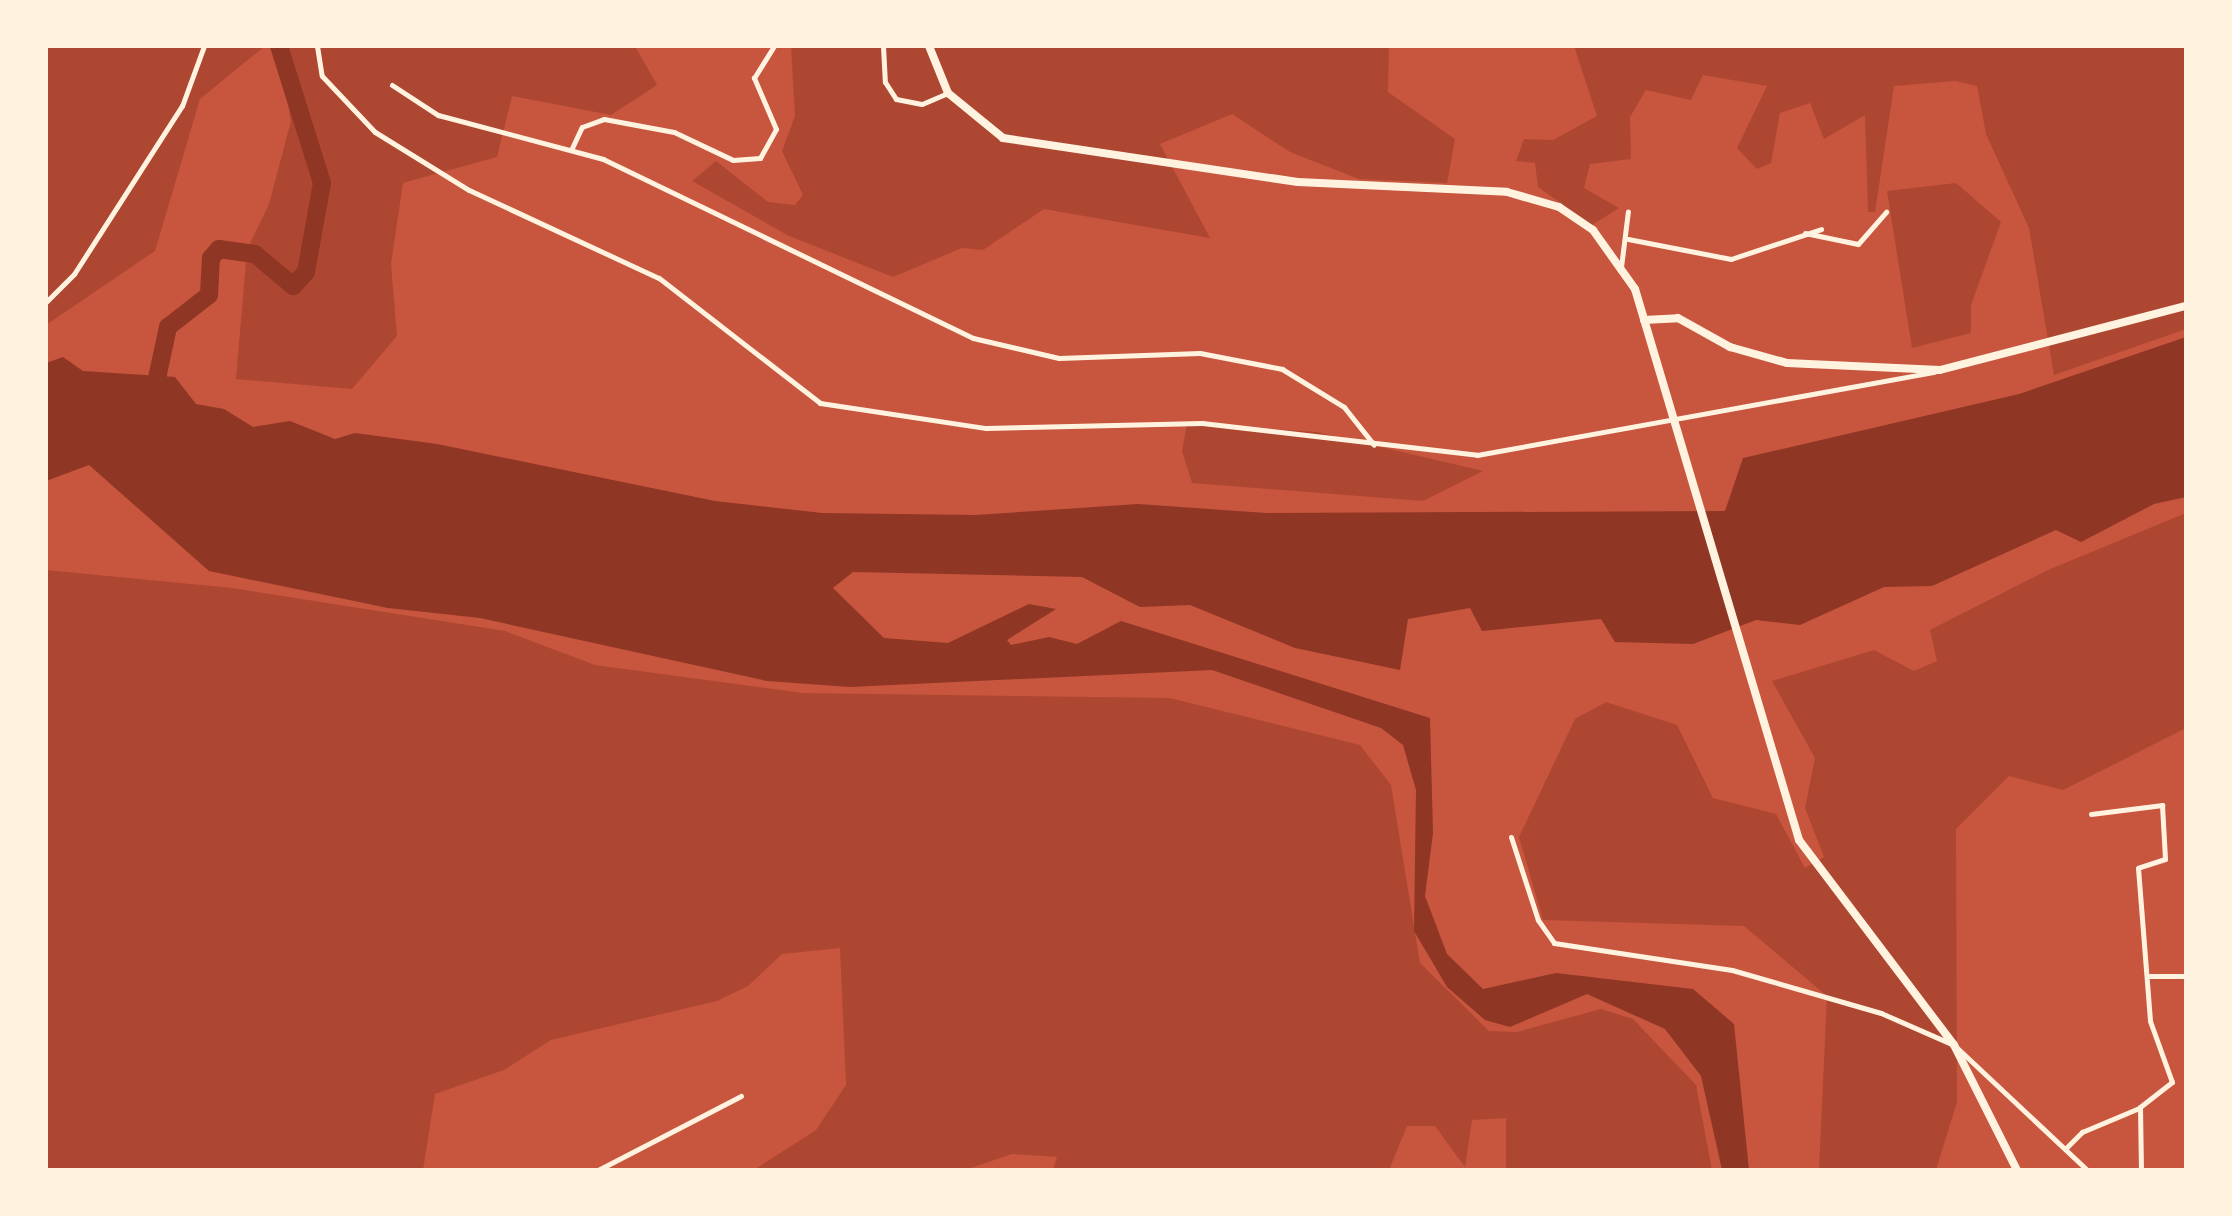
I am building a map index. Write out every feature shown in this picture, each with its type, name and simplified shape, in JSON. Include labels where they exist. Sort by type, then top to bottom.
[{"type":"main road","points":[[929,46],[948,93],[1003,138],[1062,151],[1352,187],[1507,192],[1559,207],[1593,230],[1621,267],[1646,324],[1765,734],[1799,840],[1954,1045],[2017,1170]]},
{"type":"main road","points":[[1646,324],[1689,321],[1765,359],[1872,370],[1940,370],[2186,306]]},
{"type":"street","points":[[46,302],[74,274],[182,106],[204,46]]},
{"type":"street","points":[[317,46],[322,76],[375,132],[469,190],[659,278],[820,403],[986,428],[1202,423],[1477,455],[1940,370]]},
{"type":"street","points":[[572,148],[582,127],[604,119],[674,132],[733,160],[760,158],[776,129],[754,78],[774,46]]},
{"type":"street","points":[[883,46],[885,82],[896,99],[922,104],[948,93]]},
{"type":"street","points":[[392,85],[438,115],[572,148],[949,329],[1059,358],[1200,353],[1282,369],[1344,407],[1374,445]]},
{"type":"street","points":[[1621,267],[1628,239],[1628,211]]},
{"type":"street","points":[[1804,233],[1858,244],[1886,212]]},
{"type":"street","points":[[1628,239],[1726,259],[1821,229]]},
{"type":"street","points":[[1872,370],[1872,382]]},
{"type":"street","points":[[2066,1148],[2082,1132],[2140,1107],[2172,1082],[2150,1021],[2150,976],[2138,868],[2165,859],[2162,805],[2091,814]]},
{"type":"street","points":[[1511,837],[1538,920],[1565,949],[1761,976],[1858,1005],[1954,1045],[2087,1170]]},
{"type":"street","points":[[2150,976],[2186,976]]},
{"type":"street","points":[[598,1170],[741,1096]]},
{"type":"street","points":[[2140,1107],[2141,1170]]},
{"type":"street","points":[[1396,1170],[1412,1170]]},
{"type":"shaded area","points":[[46,46],[265,46],[200,99],[155,251],[46,325]]},
{"type":"shaded area","points":[[277,46],[635,46],[657,85],[611,115],[512,96],[497,157],[403,183],[391,264],[397,336],[352,389],[236,379],[247,250],[269,204],[291,121]]},
{"type":"shaded area","points":[[791,46],[1389,46],[1388,92],[1455,139],[1447,183],[1359,179],[1290,152],[1232,114],[1160,144],[1210,238],[1044,209],[983,250],[962,248],[893,277],[789,236],[692,181],[716,161],[768,202],[795,205],[803,195],[782,151],[795,116]]},
{"type":"shaded area","points":[[1574,46],[2186,46],[2186,329],[2054,375],[2029,228],[1986,134],[1977,86],[1955,81],[1894,86],[1875,212],[1868,212],[1865,115],[1824,139],[1810,103],[1780,113],[1771,163],[1757,169],[1737,148],[1767,86],[1703,75],[1691,100],[1646,90],[1630,117],[1631,159],[1590,164],[1584,188],[1619,208],[1592,225],[1538,187],[1535,163],[1516,161],[1524,139],[1553,140],[1597,116]]},
{"type":"shaded area","points":[[1956,183],[2001,222],[1971,305],[1971,333],[1912,348],[1887,191]]},
{"type":"shaded area","points":[[2186,337],[2186,497],[2154,504],[2081,542],[2056,530],[1932,586],[1884,587],[1800,625],[1756,620],[1693,644],[1615,642],[1601,619],[1482,631],[1470,608],[1408,619],[1400,670],[1295,648],[1190,605],[1140,607],[1082,577],[853,572],[833,588],[884,638],[948,643],[1029,604],[1056,609],[1007,640],[1011,645],[1049,637],[1077,644],[1121,621],[1430,718],[1433,833],[1425,896],[1447,954],[1483,989],[1556,973],[1693,989],[1734,1024],[1749,1170],[1722,1170],[1701,1076],[1665,1029],[1587,994],[1510,1027],[1485,1020],[1447,987],[1414,931],[1416,790],[1403,745],[1381,728],[1212,670],[850,687],[767,681],[480,618],[388,608],[209,571],[89,465],[46,481],[46,363],[63,357],[83,371],[175,377],[196,404],[224,409],[253,427],[290,421],[335,439],[355,433],[437,444],[715,501],[822,513],[976,515],[1138,504],[1266,513],[1725,511],[1743,458],[2019,394]]},
{"type":"shaded area","points":[[1187,424],[1317,432],[1483,471],[1423,501],[1192,483],[1182,451]]},
{"type":"shaded area","points":[[2186,513],[2186,728],[2063,790],[2009,776],[1956,829],[1957,1102],[1936,1170],[1819,1170],[1827,996],[1744,926],[1543,920],[1519,837],[1575,719],[1606,702],[1677,725],[1713,798],[1776,814],[1805,868],[1824,857],[1805,808],[1815,758],[1772,681],[1874,650],[1914,671],[1937,661],[1930,630],[2048,570]]},
{"type":"shaded area","points":[[46,570],[232,588],[505,631],[595,665],[802,693],[1170,698],[1360,745],[1391,785],[1420,963],[1489,1031],[1517,1032],[1601,1009],[1633,1019],[1696,1085],[1712,1170],[1506,1170],[1506,1118],[1472,1120],[1465,1167],[1435,1126],[1407,1126],[1389,1170],[1053,1170],[1057,1157],[1012,1154],[965,1170],[754,1170],[816,1130],[846,1085],[840,948],[782,954],[748,986],[717,1001],[551,1040],[504,1070],[435,1094],[423,1170],[46,1170]]},
{"type":"waterway","points":[[153,397],[168,327],[209,295],[211,258],[219,249],[255,254],[293,286],[306,272],[322,183],[279,46]]}]
